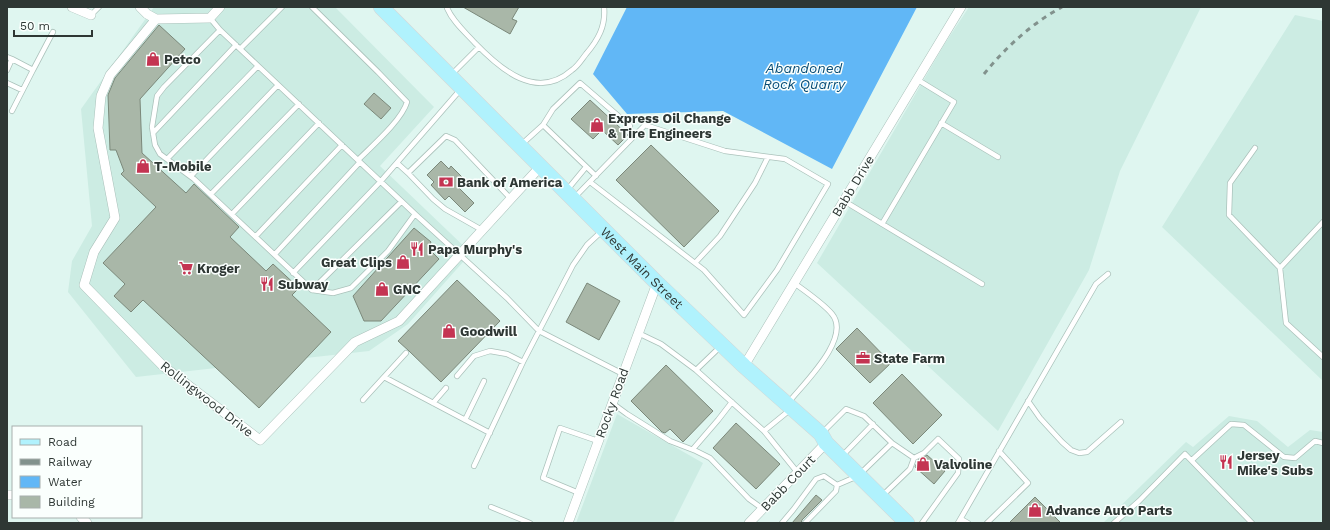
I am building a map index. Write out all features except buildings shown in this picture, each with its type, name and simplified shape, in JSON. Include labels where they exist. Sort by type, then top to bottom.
[{"type":"main road","name":"West Main Street","points":[[381,7],[656,283],[789,406],[907,523]]},
{"type":"street","points":[[72,7],[91,15]]},
{"type":"street","points":[[140,7],[147,14],[156,19],[210,18],[220,7]]},
{"type":"street","name":"Babb Drive","points":[[744,366],[961,7]]},
{"type":"street","name":"Rollingwood Drive","points":[[156,19],[110,75],[101,96],[98,128],[115,218],[94,252],[84,285],[163,366],[260,440],[355,342],[399,321],[540,167]]},
{"type":"street","name":"Rocky Road","points":[[568,523],[656,283]]},
{"type":"street","name":"Babb Court","points":[[751,522],[798,473],[823,439]]},
{"type":"lane","points":[[91,15],[99,7]]},
{"type":"lane","points":[[153,133],[238,47],[282,7]]},
{"type":"lane","points":[[275,254],[399,118],[406,108],[407,102],[312,7]]},
{"type":"lane","points":[[447,7],[451,18],[493,62],[516,77],[538,84],[553,82],[572,70],[596,42],[605,18],[604,7]]},
{"type":"lane","points":[[210,18],[220,30],[381,181],[401,202],[507,298],[539,331],[623,374]]},
{"type":"lane","points":[[220,30],[164,86],[157,96],[152,127],[155,145],[160,154],[191,176],[312,290],[333,293],[351,288],[388,251],[415,214]]},
{"type":"lane","points":[[12,111],[53,32]]},
{"type":"lane","points":[[450,76],[479,47]]},
{"type":"lane","points":[[7,57],[33,70]]},
{"type":"lane","points":[[7,70],[12,59]]},
{"type":"lane","points":[[167,159],[258,66]]},
{"type":"lane","points":[[882,224],[954,102],[918,80]]},
{"type":"lane","points":[[7,83],[22,90]]},
{"type":"lane","points":[[520,146],[543,125],[553,109],[580,83],[630,126]]},
{"type":"lane","points":[[191,176],[278,85]]},
{"type":"lane","points":[[293,273],[381,181],[462,88]]},
{"type":"lane","points":[[211,194],[299,104]]},
{"type":"lane","points":[[232,214],[319,123]]},
{"type":"lane","points":[[941,123],[998,157]]},
{"type":"lane","points":[[543,125],[596,176]]},
{"type":"lane","points":[[569,196],[590,182],[644,125],[725,152],[785,159],[828,184],[776,270],[744,314],[704,270],[590,182]]},
{"type":"lane","points":[[408,172],[446,136],[455,140],[511,199]]},
{"type":"lane","points":[[256,236],[342,145]]},
{"type":"lane","points":[[1255,148],[1230,182],[1229,215],[1280,268],[1286,323],[1323,357]]},
{"type":"lane","points":[[695,263],[720,236],[755,182],[768,157]]},
{"type":"lane","points":[[396,163],[408,172],[445,209],[482,230]]},
{"type":"lane","points":[[569,196],[586,167]]},
{"type":"lane","points":[[844,201],[982,284]]},
{"type":"lane","points":[[312,290],[401,202]]},
{"type":"lane","points":[[1280,268],[1323,222]]},
{"type":"lane","points":[[474,466],[539,331],[573,265],[587,245],[603,230]]},
{"type":"lane","points":[[968,523],[960,521],[999,451],[1096,284],[1108,274]]},
{"type":"lane","points":[[764,431],[789,406],[828,355],[834,342],[837,330],[836,321],[832,314],[794,283]]},
{"type":"lane","points":[[638,333],[661,344],[696,370],[764,431],[798,473]]},
{"type":"lane","points":[[696,370],[722,344]]},
{"type":"lane","points":[[457,376],[474,356],[490,351],[507,354],[524,362]]},
{"type":"lane","points":[[363,400],[406,353]]},
{"type":"lane","points":[[384,377],[490,434]]},
{"type":"lane","points":[[465,420],[484,381]]},
{"type":"lane","points":[[434,403],[446,388]]},
{"type":"lane","points":[[1028,401],[1040,418],[1062,442],[1070,450],[1079,453],[1087,452],[1121,422]]},
{"type":"lane","points":[[693,449],[732,402]]},
{"type":"lane","points":[[612,403],[627,414],[670,440],[693,449],[710,458],[749,499],[763,509]]},
{"type":"lane","points":[[823,439],[846,409],[864,416],[892,443],[914,458]]},
{"type":"lane","points":[[840,457],[873,424]]},
{"type":"lane","points":[[1192,460],[1231,424],[1244,425],[1284,457],[1295,458],[1314,441],[1323,443]]},
{"type":"lane","points":[[579,493],[543,478],[560,428],[598,440]]},
{"type":"lane","points":[[881,498],[910,469],[914,458],[924,453],[938,439],[960,459],[958,473],[922,523]]},
{"type":"lane","points":[[837,485],[858,476],[892,443]]},
{"type":"lane","points":[[987,523],[1028,483],[999,451]]},
{"type":"lane","points":[[1114,523],[1139,501],[1185,454],[1252,523]]},
{"type":"lane","points":[[782,523],[816,479],[824,476],[837,485]]},
{"type":"lane","points":[[805,523],[836,490],[837,485]]},
{"type":"lane","points":[[491,507],[530,523]]},
{"type":"shaded area","points":[[154,7],[335,7],[434,107],[380,166],[471,253],[408,324],[369,351],[136,377],[68,292],[72,261],[92,226],[81,109]]},
{"type":"shaded area","points":[[969,7],[1201,7],[1120,171],[1089,270],[998,431],[817,263],[944,45]]},
{"type":"shaded area","points":[[1295,15],[1323,21],[1323,381],[1162,227]]},
{"type":"shaded area","points":[[617,414],[703,463],[673,523],[576,523]]},
{"type":"shaded area","points":[[1229,416],[1257,421],[1288,447],[1310,430],[1323,432],[1323,523],[1103,523],[1186,442],[1193,447]]},
{"type":"water","name":"Abandoned Rock Quarry","points":[[627,7],[917,7],[832,169],[723,111],[627,114],[593,74]]},
{"type":"railway","points":[[984,74],[1001,55],[1029,29],[1062,7]]},
{"type":"place","name":"Petco","points":[[153,59]]},
{"type":"place","name":"Express Oil Change & Tire Engineers","points":[[597,125]]},
{"type":"place","name":"T-Mobile","points":[[143,166]]},
{"type":"place","name":"Bank of America","points":[[446,182]]},
{"type":"place","name":"Papa Murphy's","points":[[417,249]]},
{"type":"place","name":"Great Clips","points":[[403,262]]},
{"type":"place","name":"Kroger","points":[[186,268]]},
{"type":"place","name":"Subway","points":[[267,284]]},
{"type":"place","name":"GNC","points":[[382,289]]},
{"type":"place","name":"Goodwill","points":[[449,331]]},
{"type":"place","name":"State Farm","points":[[863,358]]},
{"type":"place","name":"Jersey Mike's Subs","points":[[1226,462]]},
{"type":"place","name":"Valvoline","points":[[923,464]]},
{"type":"place","name":"Advance Auto Parts","points":[[1035,510]]}]
